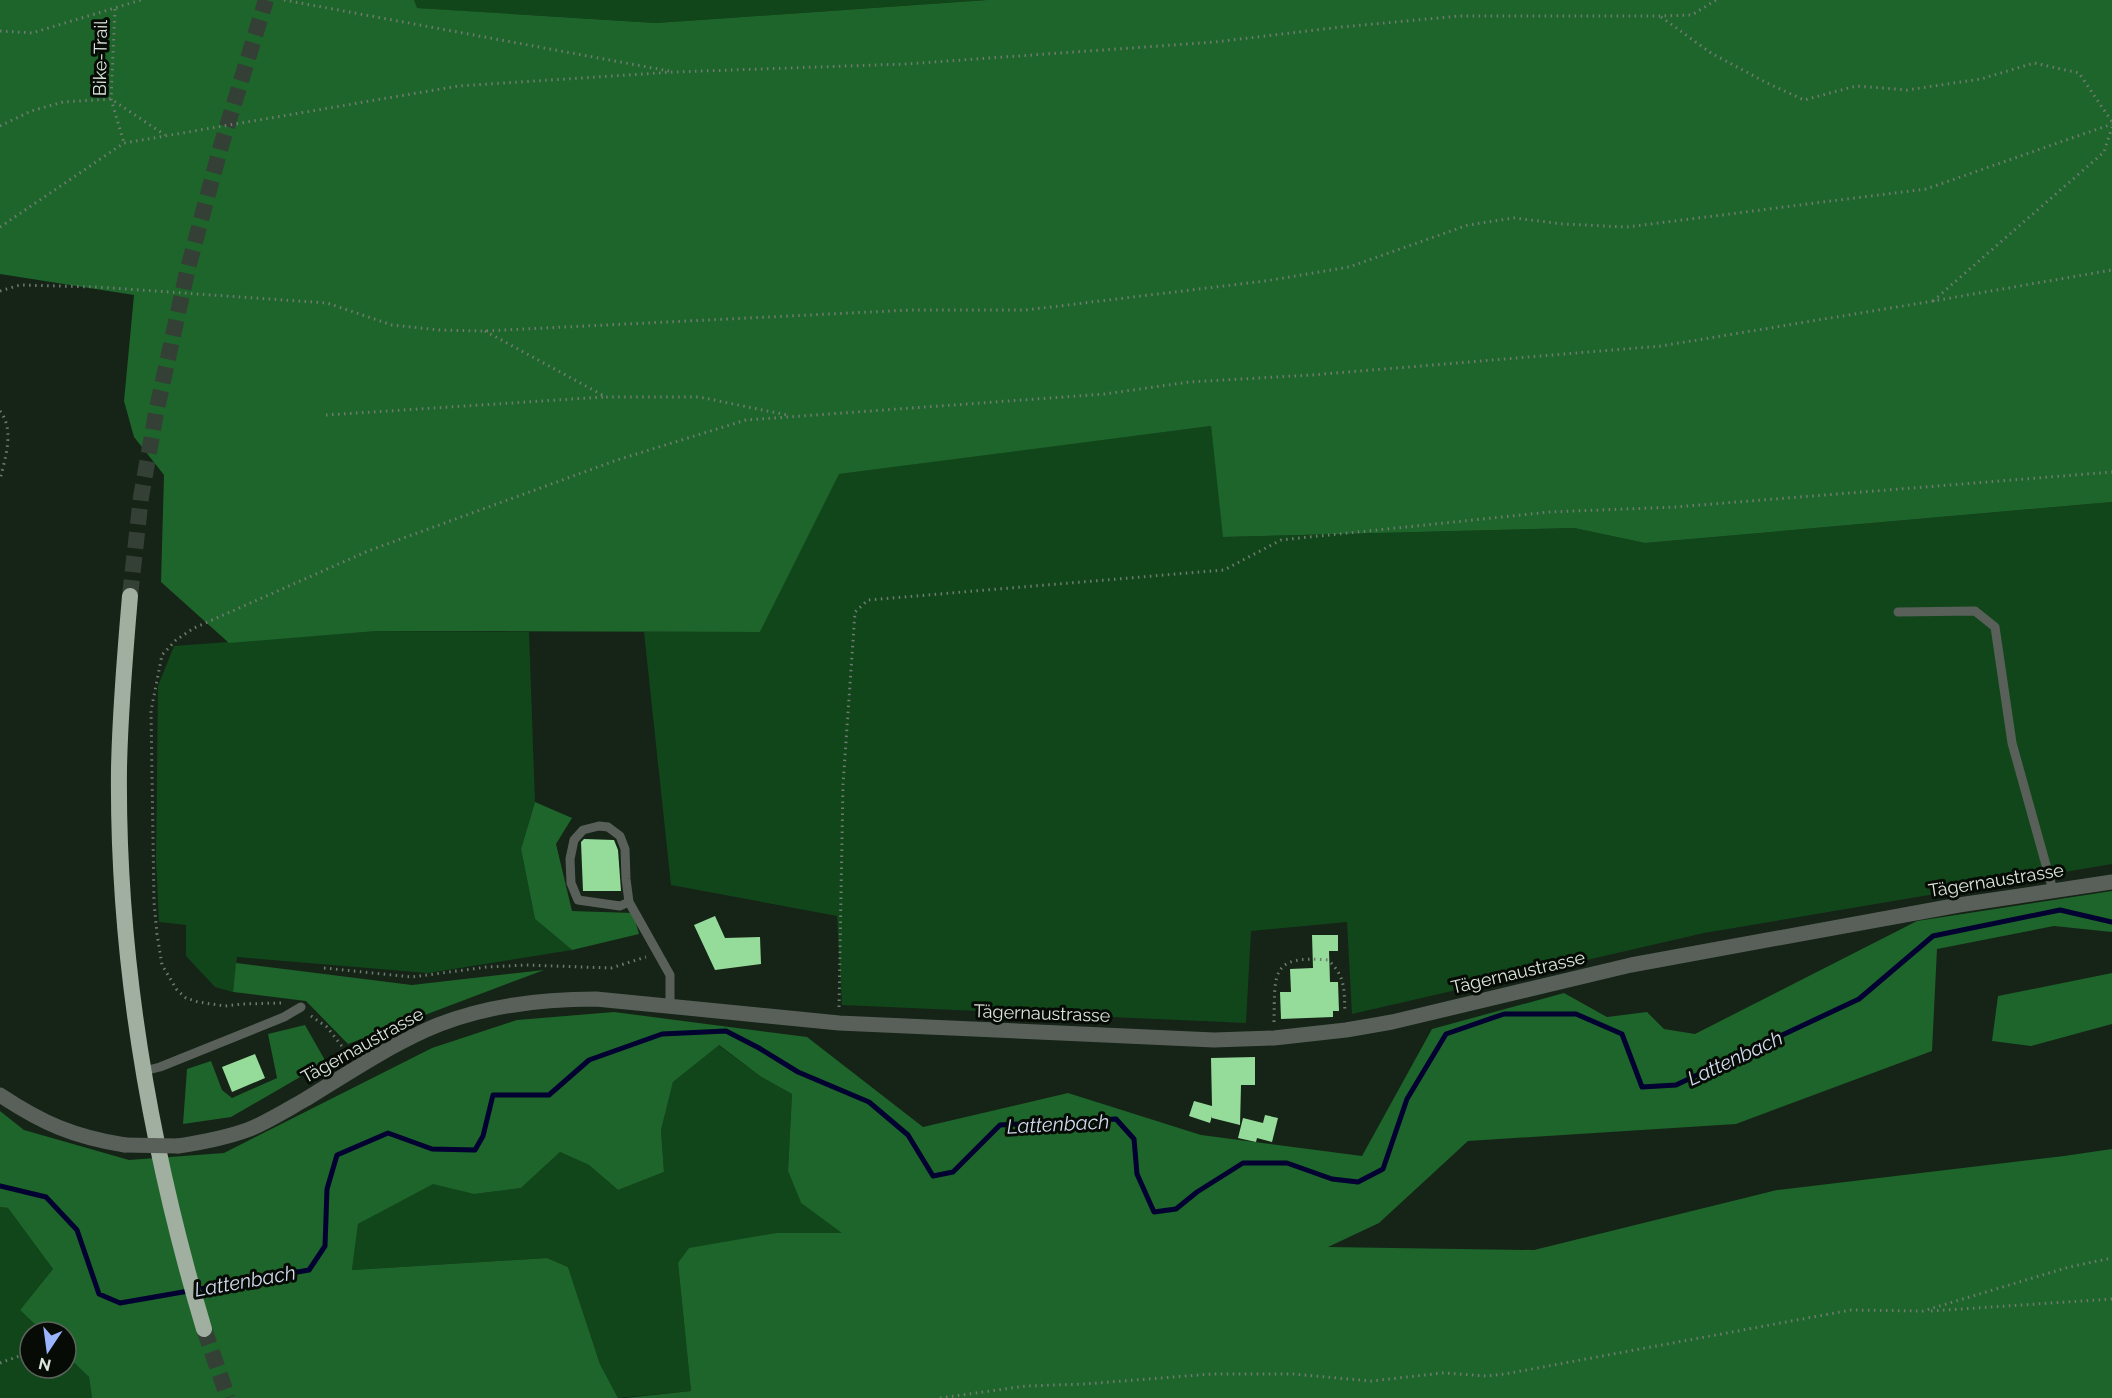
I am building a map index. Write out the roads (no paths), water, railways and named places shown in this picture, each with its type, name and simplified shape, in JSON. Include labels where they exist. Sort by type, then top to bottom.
[{"type":"highway","points":[[130,596],[123,679],[119,781],[122,884],[128,965],[154,1134],[170,1206],[204,1329]]},
{"type":"street","name":"Tägernaustrasse","points":[[0,1095],[36,1118],[73,1134],[124,1145],[178,1146],[214,1140],[251,1128],[284,1112],[397,1044],[426,1030],[458,1018],[520,1004],[559,999],[596,999],[839,1023],[1214,1040],[1274,1038],[1392,1022],[1631,965],[1959,905],[2112,882]]},
{"type":"lane","points":[[1898,612],[1975,611],[1995,627],[2012,743],[2053,890]]},
{"type":"lane","points":[[630,902],[620,906],[578,900],[571,883],[570,859],[574,840],[583,830],[600,826],[608,827],[620,836],[625,849],[626,879],[630,902],[670,975],[670,1006]]},
{"type":"lane","points":[[144,1071],[160,1067],[284,1017],[301,1007]]},
{"type":"waterway","name":"Lattenbach","points":[[0,1186],[46,1197],[77,1230],[99,1294],[120,1303],[309,1270],[325,1246],[327,1189],[337,1155],[388,1133],[432,1149],[475,1150],[483,1136],[493,1095],[549,1095],[589,1060],[662,1034],[726,1031],[798,1072],[869,1102],[908,1135],[933,1176],[953,1172],[1000,1125],[1116,1119],[1134,1139],[1137,1174],[1154,1212],[1176,1209],[1197,1192],[1243,1163],[1287,1163],[1332,1179],[1358,1182],[1383,1169],[1407,1099],[1446,1034],[1504,1014],[1576,1014],[1622,1034],[1642,1087],[1676,1085],[1859,999],[1933,936],[2060,910],[2112,922]]},
{"type":"tunnel","points":[[130,596],[141,497],[156,413],[187,272],[221,146],[266,0]]},
{"type":"tunnel","points":[[204,1329],[228,1398]]}]
